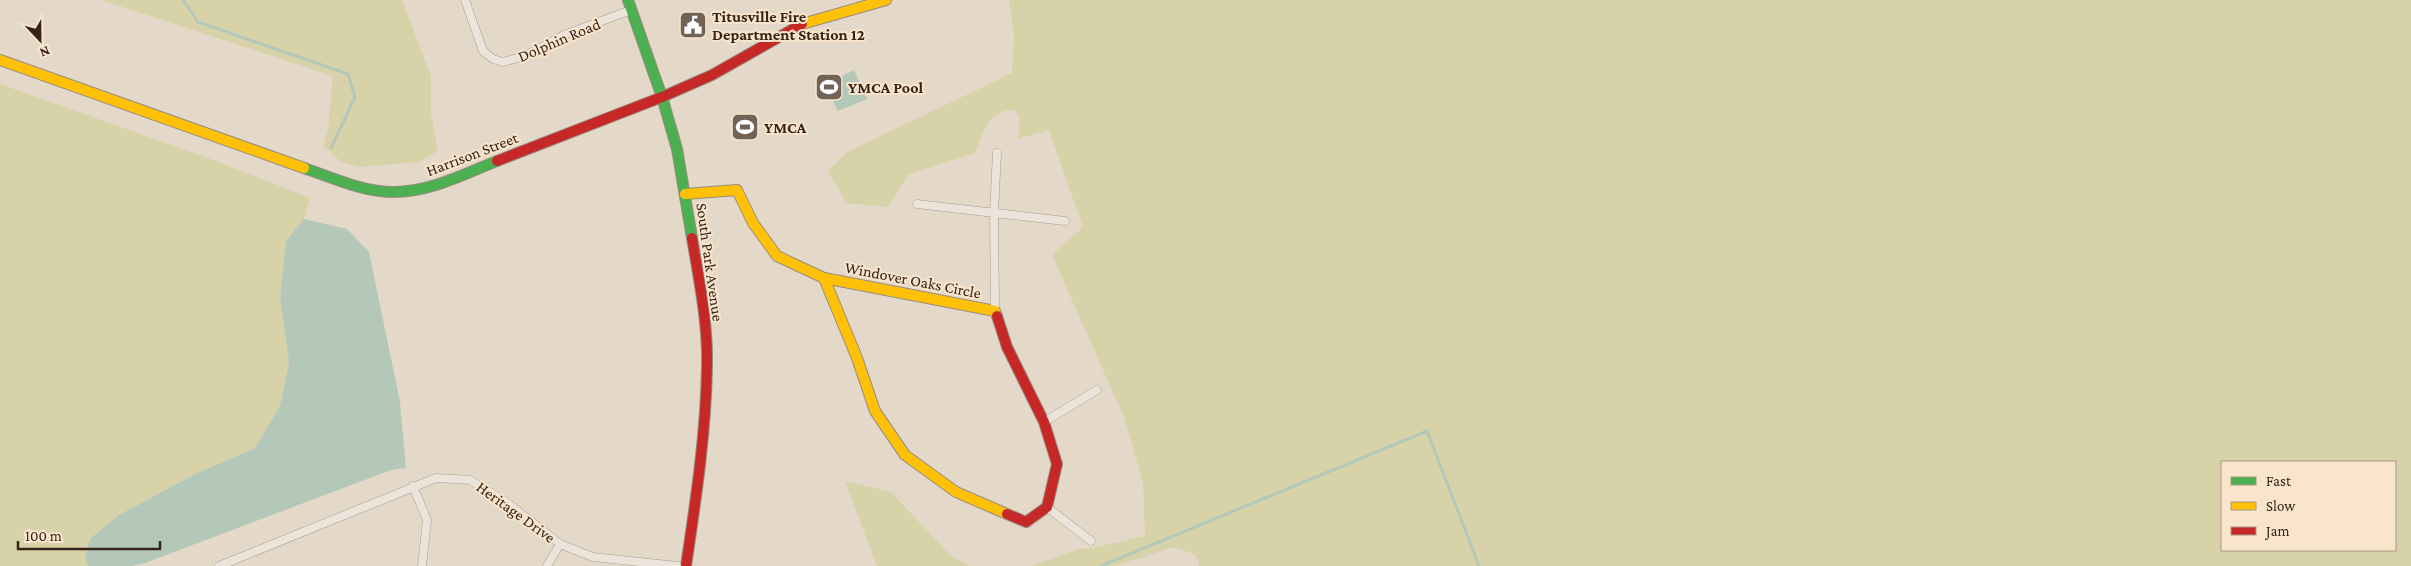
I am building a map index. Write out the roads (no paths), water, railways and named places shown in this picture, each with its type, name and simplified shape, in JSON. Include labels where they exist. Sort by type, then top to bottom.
[{"type":"street","name":"Dolphin Road","points":[[465,0],[483,51],[493,60],[503,62],[525,56],[564,35],[629,5]]},
{"type":"street","name":"Harrison Street","points":[[0,60],[349,184],[374,190],[394,192],[430,187],[662,97],[712,75],[803,23],[886,0]]},
{"type":"street","name":"South Park Avenue","points":[[629,5],[662,97],[677,149],[704,308],[707,365],[702,455],[686,566]]},
{"type":"street","points":[[995,311],[994,212],[997,153]]},
{"type":"street","name":"Windover Oaks Circle","points":[[685,194],[737,190],[753,223],[776,256],[824,278],[995,311],[1007,347],[1044,422],[1057,464],[1047,507],[1026,522],[956,492],[905,456],[875,411],[857,358],[824,278]]},
{"type":"street","points":[[917,204],[1065,221]]},
{"type":"street","points":[[1044,422],[1098,390]]},
{"type":"street","name":"Heritage Drive","points":[[219,566],[412,486],[436,478],[470,480],[505,500],[560,544],[593,557],[677,566]]},
{"type":"street","points":[[412,486],[427,520],[422,566]]},
{"type":"street","points":[[1047,507],[1091,541]]},
{"type":"street","points":[[547,566],[560,544]]},
{"type":"waterway","points":[[183,0],[198,22],[348,74],[355,97],[331,148]]},
{"type":"waterway","points":[[1101,566],[1427,431],[1479,566]]},
{"type":"place","name":"Titusville Fire Department Station 12","points":[[693,25]]},
{"type":"place","name":"YMCA Pool","points":[[829,87]]},
{"type":"place","name":"YMCA","points":[[745,127]]}]
